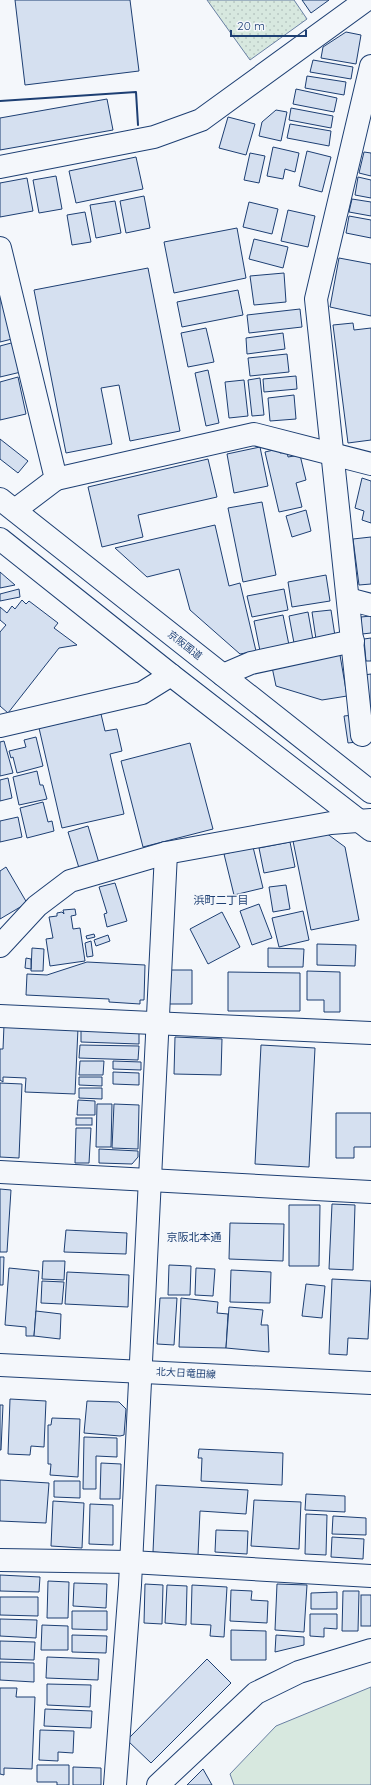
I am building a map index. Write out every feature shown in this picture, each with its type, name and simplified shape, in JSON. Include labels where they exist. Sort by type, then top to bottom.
[{"type":"main road","points":[[0,167],[154,137],[201,120],[366,0]]},
{"type":"main road","points":[[362,735],[316,299],[371,66]]},
{"type":"main road","points":[[0,248],[56,480]]},
{"type":"main road","points":[[7,504],[56,480],[254,434],[333,453],[371,464]]},
{"type":"main road","name":"京阪国道","points":[[7,504],[371,792]]},
{"type":"main road","points":[[0,539],[171,675],[367,823]]},
{"type":"main road","points":[[348,599],[371,605]]},
{"type":"main road","points":[[223,675],[251,663],[353,641]]},
{"type":"main road","points":[[0,726],[142,693],[171,675]]},
{"type":"main road","points":[[0,946],[37,906],[70,881],[166,853],[332,823],[367,823]]},
{"type":"main road","points":[[115,1785],[131,1562],[166,853]]},
{"type":"main road","points":[[0,1016],[371,1032]]},
{"type":"main road","points":[[0,1172],[371,1192]]},
{"type":"main road","name":"北大日竜田線","points":[[0,1365],[371,1383]]},
{"type":"main road","points":[[0,1560],[131,1562],[371,1576]]},
{"type":"main road","points":[[158,1785],[256,1693],[299,1672],[371,1650]]},
{"type":"shaded area","points":[[207,0],[294,0],[307,19],[250,60]]},
{"type":"shaded area","points":[[371,1687],[371,1785],[234,1785],[230,1774],[276,1726]]},
{"type":"building","points":[[15,0],[130,0],[139,71],[25,85]]},
{"type":"building","points":[[302,0],[329,0],[311,13]]},
{"type":"building","points":[[346,32],[361,35],[356,64],[321,58],[323,47]]},
{"type":"building","points":[[313,60],[353,67],[351,79],[310,72]]},
{"type":"building","points":[[307,76],[346,82],[344,95],[305,88]]},
{"type":"building","points":[[296,89],[337,98],[334,112],[293,104]]},
{"type":"building","points":[[107,99],[113,130],[0,150],[0,118]]},
{"type":"building","points":[[291,108],[333,116],[331,128],[289,120]]},
{"type":"building","points":[[276,110],[287,112],[281,141],[259,136],[262,122]]},
{"type":"building","points":[[228,117],[255,124],[246,155],[219,148]]},
{"type":"building","points":[[290,124],[331,131],[329,146],[287,138]]},
{"type":"building","points":[[273,147],[299,153],[295,172],[285,169],[283,179],[267,176]]},
{"type":"building","points":[[307,151],[331,157],[322,192],[299,186]]},
{"type":"building","points":[[364,152],[371,153],[371,176],[359,173]]},
{"type":"building","points":[[250,153],[265,156],[259,183],[244,180]]},
{"type":"building","points":[[136,157],[143,189],[76,203],[69,171]]},
{"type":"building","points":[[56,176],[62,209],[39,213],[33,180]]},
{"type":"building","points":[[358,177],[371,180],[371,198],[355,195]]},
{"type":"building","points":[[27,178],[33,211],[0,217],[0,183]]},
{"type":"building","points":[[144,196],[150,228],[126,233],[120,201]]},
{"type":"building","points":[[352,199],[371,202],[371,216],[349,212]]},
{"type":"building","points":[[115,201],[121,233],[96,238],[90,205]]},
{"type":"building","points":[[249,202],[278,209],[272,234],[243,227]]},
{"type":"building","points":[[288,210],[315,216],[308,247],[281,241]]},
{"type":"building","points":[[85,212],[91,242],[72,245],[67,215]]},
{"type":"building","points":[[349,216],[371,220],[371,238],[346,233]]},
{"type":"building","points":[[237,228],[246,278],[174,293],[164,242]]},
{"type":"building","points":[[254,239],[288,247],[283,268],[249,259]]},
{"type":"building","points":[[339,258],[371,264],[371,316],[330,307]]},
{"type":"building","points":[[148,268],[180,431],[130,441],[119,385],[101,388],[112,444],[66,453],[34,290]]},
{"type":"building","points":[[284,273],[286,302],[254,305],[250,276]]},
{"type":"building","points":[[0,280],[12,339],[0,342]]},
{"type":"building","points":[[238,290],[243,315],[182,327],[177,302]]},
{"type":"building","points":[[300,309],[302,327],[249,333],[247,315]]},
{"type":"building","points":[[353,323],[354,330],[371,328],[371,440],[348,443],[333,325]]},
{"type":"building","points":[[206,328],[214,362],[188,367],[181,333]]},
{"type":"building","points":[[283,333],[285,349],[247,354],[246,338]]},
{"type":"building","points":[[15,342],[21,372],[0,377],[0,346]]},
{"type":"building","points":[[287,354],[289,372],[250,376],[248,358]]},
{"type":"building","points":[[208,370],[219,423],[206,426],[195,373]]},
{"type":"building","points":[[296,376],[297,389],[264,392],[263,379]]},
{"type":"building","points":[[18,377],[26,414],[0,420],[0,382]]},
{"type":"building","points":[[260,378],[264,415],[252,416],[248,380]]},
{"type":"building","points":[[244,380],[248,416],[229,418],[225,382]]},
{"type":"building","points":[[294,395],[296,419],[270,421],[268,398]]},
{"type":"building","points":[[0,439],[28,461],[18,473],[0,459]]},
{"type":"building","points":[[260,447],[268,486],[234,493],[227,454]]},
{"type":"building","points":[[278,449],[280,453],[287,452],[288,457],[300,455],[306,480],[296,483],[302,507],[279,512],[265,452]]},
{"type":"building","points":[[208,459],[217,497],[138,515],[143,537],[102,547],[88,487]]},
{"type":"building","points":[[362,478],[371,481],[371,523],[362,520],[364,511],[355,508]]},
{"type":"building","points":[[262,502],[276,575],[243,582],[228,508]]},
{"type":"building","points":[[306,510],[311,531],[292,537],[286,516]]},
{"type":"building","points":[[215,525],[229,586],[240,583],[256,651],[240,654],[190,610],[179,569],[147,577],[115,548]]},
{"type":"building","points":[[371,537],[371,584],[359,585],[353,539]]},
{"type":"building","points":[[0,572],[15,585],[0,588]]},
{"type":"building","points":[[326,575],[330,601],[292,607],[288,582]]},
{"type":"building","points":[[19,589],[20,597],[0,601],[0,594]]},
{"type":"building","points":[[284,589],[288,610],[252,617],[247,596]]},
{"type":"building","points":[[22,600],[26,604],[29,601],[58,623],[54,628],[77,645],[59,648],[8,713],[0,706],[0,632],[6,625],[0,620],[0,607],[7,613],[12,606],[15,609]]},
{"type":"building","points":[[331,610],[335,636],[316,639],[312,612]]},
{"type":"building","points":[[308,612],[313,640],[294,643],[289,616]]},
{"type":"building","points":[[283,615],[289,645],[260,651],[254,621]]},
{"type":"building","points":[[371,616],[371,633],[362,634],[361,617]]},
{"type":"building","points":[[371,638],[371,661],[366,661],[364,639]]},
{"type":"building","points":[[340,655],[347,696],[322,700],[276,686],[272,667]]},
{"type":"building","points":[[371,674],[371,714],[367,715],[364,675]]},
{"type":"building","points":[[101,714],[105,731],[117,729],[122,751],[110,754],[124,814],[62,828],[39,728]]},
{"type":"building","points":[[354,715],[357,742],[348,743],[344,716]]},
{"type":"building","points":[[36,737],[43,766],[17,773],[13,757],[11,758],[9,751],[26,747],[24,740]]},
{"type":"building","points":[[4,741],[13,773],[0,776],[0,742]]},
{"type":"building","points":[[190,743],[213,829],[143,847],[121,761]]},
{"type":"building","points":[[37,771],[40,785],[43,785],[47,799],[19,805],[13,777]]},
{"type":"building","points":[[8,778],[12,798],[0,801],[0,780]]},
{"type":"building","points":[[43,802],[48,822],[52,821],[54,831],[27,838],[20,808]]},
{"type":"building","points":[[18,817],[22,837],[0,842],[0,821]]},
{"type":"building","points":[[88,826],[99,863],[79,868],[68,832]]},
{"type":"building","points":[[322,830],[345,847],[359,920],[311,930],[292,836]]},
{"type":"building","points":[[290,842],[295,867],[264,873],[259,848]]},
{"type":"building","points":[[253,847],[263,888],[234,895],[224,854]]},
{"type":"building","points":[[6,867],[27,903],[0,919],[0,871]]},
{"type":"building","points":[[115,883],[127,921],[107,927],[104,914],[107,913],[99,887]]},
{"type":"building","points":[[286,885],[290,909],[273,912],[269,887]]},
{"type":"building","points":[[259,904],[272,938],[252,945],[240,911]]},
{"type":"building","points":[[75,909],[76,915],[71,916],[73,929],[80,928],[85,961],[50,966],[46,939],[53,938],[49,917],[57,916],[57,913],[62,912],[64,914],[63,910]]},
{"type":"building","points":[[303,911],[309,940],[279,947],[272,918]]},
{"type":"building","points":[[222,912],[240,947],[208,964],[190,929]]},
{"type":"building","points":[[94,934],[95,937],[87,939],[86,936]]},
{"type":"building","points":[[108,935],[110,941],[96,946],[94,940]]},
{"type":"building","points":[[91,941],[93,956],[87,957],[85,943]]},
{"type":"building","points":[[317,944],[356,945],[355,966],[317,965]]},
{"type":"building","points":[[32,948],[44,949],[43,971],[31,971]]},
{"type":"building","points":[[268,948],[304,949],[303,967],[268,967]]},
{"type":"building","points":[[26,958],[31,959],[31,969],[25,968]]},
{"type":"building","points":[[87,962],[145,965],[144,1000],[140,1000],[140,1004],[109,1002],[109,999],[26,995],[27,974],[47,975]]},
{"type":"building","points":[[169,970],[192,970],[192,1004],[168,1004]]},
{"type":"building","points":[[307,971],[340,972],[340,1012],[324,1012],[324,1000],[307,1000]]},
{"type":"building","points":[[228,972],[300,973],[300,1011],[228,1011]]},
{"type":"building","points":[[4,1025],[78,1028],[75,1094],[25,1092],[26,1078],[3,1077],[3,1082],[0,1080],[0,1049],[3,1049]]},
{"type":"building","points":[[81,1028],[139,1031],[139,1044],[81,1042]]},
{"type":"building","points":[[175,1037],[222,1039],[221,1075],[174,1074]]},
{"type":"building","points":[[80,1045],[139,1046],[138,1060],[79,1058]]},
{"type":"building","points":[[261,1045],[315,1048],[309,1167],[255,1164]]},
{"type":"building","points":[[80,1061],[104,1061],[103,1075],[79,1075]]},
{"type":"building","points":[[113,1061],[141,1062],[141,1070],[113,1069]]},
{"type":"building","points":[[113,1072],[139,1073],[139,1085],[113,1084]]},
{"type":"building","points":[[79,1077],[102,1077],[102,1086],[79,1085]]},
{"type":"building","points":[[0,1083],[22,1084],[19,1158],[0,1157]]},
{"type":"building","points":[[79,1088],[102,1088],[102,1099],[79,1098]]},
{"type":"building","points":[[78,1100],[95,1101],[95,1115],[77,1115]]},
{"type":"building","points":[[97,1104],[112,1104],[111,1147],[96,1147]]},
{"type":"building","points":[[114,1104],[139,1105],[138,1149],[112,1148]]},
{"type":"building","points":[[336,1113],[371,1113],[371,1147],[354,1147],[354,1158],[336,1158]]},
{"type":"building","points":[[76,1118],[92,1118],[92,1125],[76,1125]]},
{"type":"building","points":[[76,1128],[91,1128],[89,1163],[75,1163]]},
{"type":"building","points":[[99,1149],[138,1151],[138,1157],[132,1164],[99,1163]]},
{"type":"building","points":[[0,1189],[11,1190],[7,1252],[0,1252]]},
{"type":"building","points":[[332,1204],[355,1205],[353,1270],[329,1269]]},
{"type":"building","points":[[289,1205],[320,1205],[319,1266],[289,1266]]},
{"type":"building","points":[[230,1223],[284,1224],[283,1261],[229,1259]]},
{"type":"building","points":[[66,1230],[127,1233],[126,1254],[64,1252]]},
{"type":"building","points":[[0,1257],[4,1257],[3,1285],[0,1285]]},
{"type":"building","points":[[43,1261],[65,1261],[64,1280],[42,1279]]},
{"type":"building","points":[[169,1265],[191,1266],[190,1295],[168,1295]]},
{"type":"building","points":[[9,1268],[39,1271],[34,1336],[26,1336],[26,1327],[5,1325]]},
{"type":"building","points":[[196,1268],[215,1269],[213,1296],[195,1295]]},
{"type":"building","points":[[231,1270],[271,1272],[270,1303],[230,1302]]},
{"type":"building","points":[[67,1272],[129,1275],[128,1307],[65,1304]]},
{"type":"building","points":[[332,1279],[371,1281],[368,1339],[348,1338],[347,1355],[329,1354]]},
{"type":"building","points":[[42,1281],[64,1282],[62,1304],[41,1303]]},
{"type":"building","points":[[306,1284],[325,1286],[322,1318],[302,1316]]},
{"type":"building","points":[[160,1298],[177,1298],[174,1345],[157,1344]]},
{"type":"building","points":[[181,1298],[218,1302],[217,1313],[228,1314],[226,1348],[179,1347]]},
{"type":"building","points":[[229,1307],[263,1310],[261,1325],[268,1325],[269,1352],[226,1348]]},
{"type":"building","points":[[36,1311],[61,1314],[60,1339],[34,1336]]},
{"type":"building","points":[[10,1399],[46,1401],[44,1447],[31,1446],[30,1455],[8,1454]]},
{"type":"building","points":[[87,1401],[119,1402],[126,1409],[124,1435],[84,1433]]},
{"type":"building","points":[[0,1405],[3,1405],[1,1450],[0,1450]]},
{"type":"building","points":[[52,1418],[80,1419],[78,1477],[50,1475],[51,1464],[48,1464],[48,1425],[51,1425]]},
{"type":"building","points":[[84,1437],[117,1438],[117,1457],[96,1456],[96,1489],[83,1489]]},
{"type":"building","points":[[199,1449],[283,1453],[282,1485],[201,1481],[202,1458],[198,1458]]},
{"type":"building","points":[[101,1463],[121,1464],[120,1499],[100,1499]]},
{"type":"building","points":[[0,1480],[49,1483],[46,1523],[0,1521]]},
{"type":"building","points":[[54,1481],[80,1481],[80,1498],[54,1497]]},
{"type":"building","points":[[156,1485],[248,1490],[246,1514],[200,1511],[198,1555],[153,1552]]},
{"type":"building","points":[[306,1494],[345,1496],[345,1512],[305,1510]]},
{"type":"building","points":[[254,1500],[301,1502],[299,1549],[251,1546]]},
{"type":"building","points":[[53,1501],[84,1503],[82,1548],[51,1546]]},
{"type":"building","points":[[90,1504],[113,1505],[113,1545],[89,1544]]},
{"type":"building","points":[[306,1514],[327,1515],[326,1555],[305,1554]]},
{"type":"building","points":[[333,1516],[366,1518],[366,1535],[332,1534]]},
{"type":"building","points":[[216,1530],[248,1531],[247,1554],[215,1552]]},
{"type":"building","points":[[332,1537],[364,1539],[363,1559],[331,1557]]},
{"type":"building","points":[[0,1575],[40,1577],[39,1592],[0,1591]]},
{"type":"building","points":[[48,1581],[69,1582],[68,1618],[47,1618]]},
{"type":"building","points":[[74,1583],[107,1584],[106,1608],[73,1606]]},
{"type":"building","points":[[145,1584],[163,1585],[162,1624],[144,1623]]},
{"type":"building","points":[[277,1584],[307,1585],[304,1632],[275,1630]]},
{"type":"building","points":[[167,1585],[187,1586],[186,1625],[165,1623]]},
{"type":"building","points":[[192,1585],[227,1587],[224,1637],[210,1636],[211,1625],[191,1624]]},
{"type":"building","points":[[231,1590],[252,1591],[251,1600],[268,1601],[267,1623],[230,1621]]},
{"type":"building","points":[[343,1591],[359,1591],[358,1631],[342,1631]]},
{"type":"building","points":[[337,1592],[337,1609],[311,1609],[311,1593]]},
{"type":"building","points":[[361,1595],[371,1595],[371,1626],[361,1626]]},
{"type":"building","points":[[0,1597],[38,1597],[38,1616],[0,1615]]},
{"type":"building","points":[[72,1611],[107,1611],[107,1630],[72,1629]]},
{"type":"building","points":[[310,1614],[337,1614],[337,1629],[324,1628],[324,1637],[310,1636]]},
{"type":"building","points":[[0,1619],[37,1620],[36,1638],[0,1636]]},
{"type":"building","points":[[42,1625],[68,1626],[68,1650],[41,1650]]},
{"type":"building","points":[[231,1630],[266,1631],[266,1660],[231,1660]]},
{"type":"building","points":[[72,1635],[107,1636],[106,1653],[72,1652]]},
{"type":"building","points":[[276,1635],[304,1637],[304,1645],[275,1652]]},
{"type":"building","points":[[0,1641],[35,1642],[34,1660],[0,1659]]},
{"type":"building","points":[[47,1657],[99,1659],[98,1680],[46,1678]]},
{"type":"building","points":[[207,1659],[231,1683],[151,1763],[127,1740]]},
{"type":"building","points":[[0,1662],[34,1663],[34,1682],[0,1680]]},
{"type":"building","points":[[47,1684],[91,1685],[90,1707],[47,1705]]},
{"type":"building","points":[[0,1688],[17,1688],[16,1697],[35,1697],[32,1769],[4,1768],[4,1775],[0,1774]]},
{"type":"building","points":[[45,1709],[92,1711],[91,1728],[44,1726]]},
{"type":"building","points":[[40,1730],[74,1731],[73,1753],[58,1752],[58,1761],[39,1760]]},
{"type":"building","points":[[37,1765],[69,1765],[69,1785],[57,1785],[57,1782],[37,1782]]},
{"type":"building","points":[[73,1767],[101,1768],[101,1785],[73,1785]]},
{"type":"building","points":[[203,1769],[212,1785],[187,1785]]},
{"type":"wall","points":[[0,101],[136,92],[138,125]]},
{"type":"district","name":"浜町二丁目","points":[[221,900]]},
{"type":"district","name":"京阪北本通","points":[[194,1237]]}]
